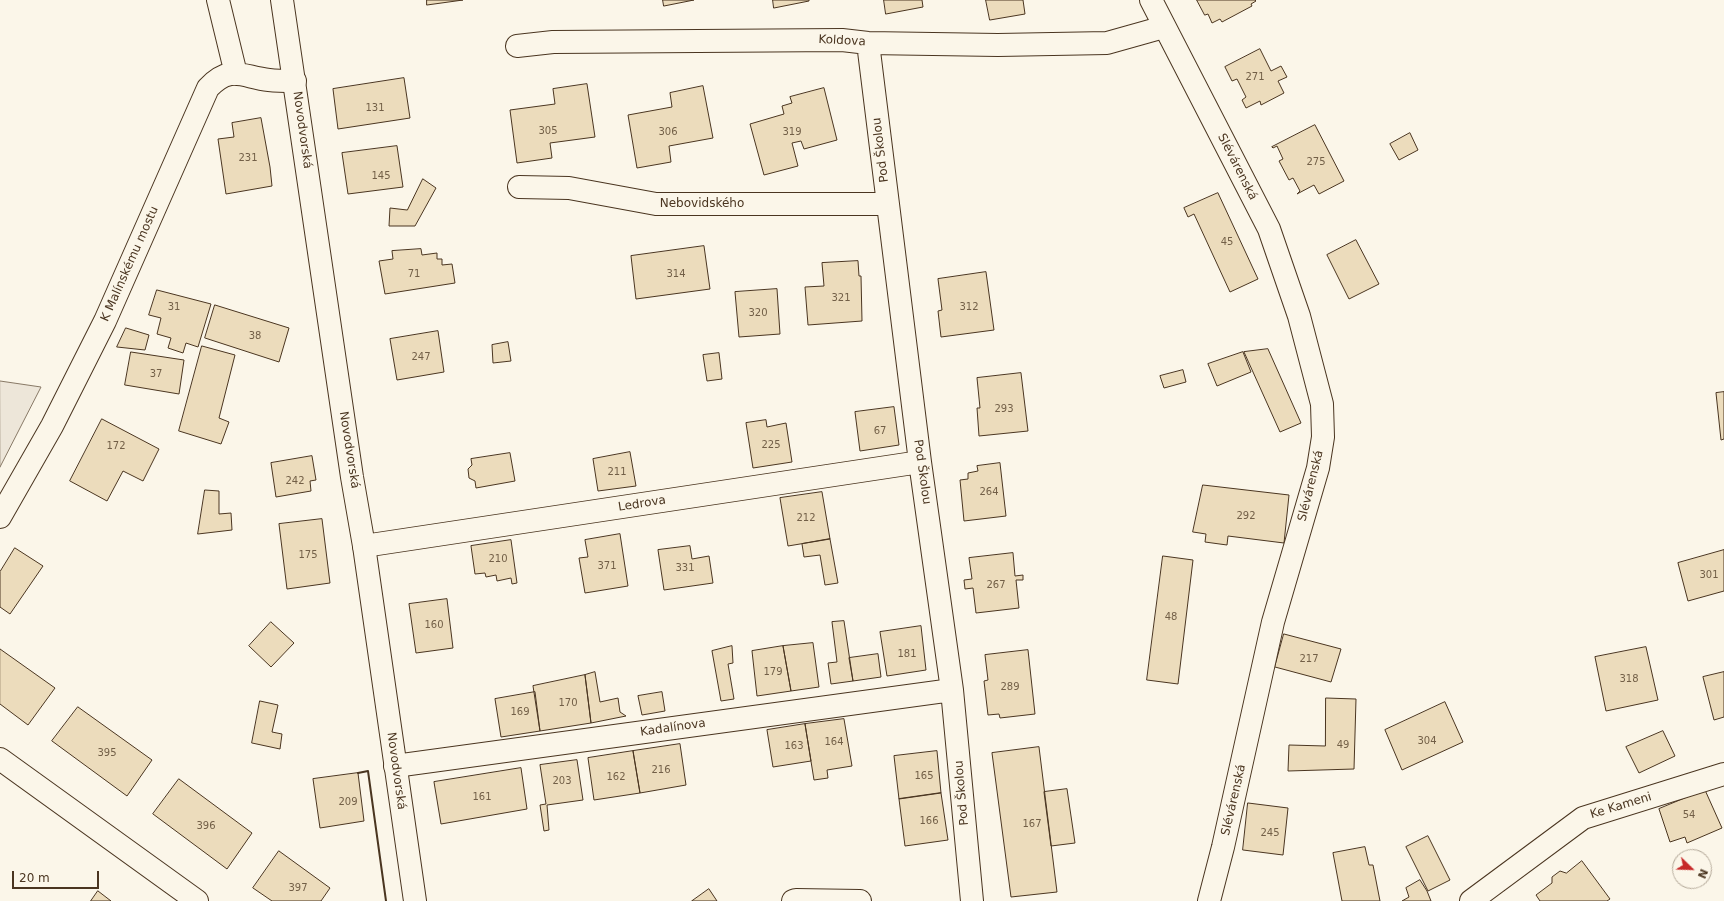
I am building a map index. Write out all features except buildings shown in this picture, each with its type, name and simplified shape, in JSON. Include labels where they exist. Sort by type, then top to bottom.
[{"type":"street","name":"Novodvorská","points":[[282,0],[350,461],[364,546],[415,901]]},
{"type":"street","name":"Slévárenská","points":[[1151,0],[1269,230],[1299,316],[1322,410],[1323,437],[1318,468],[1273,622],[1209,901]]},
{"type":"street","points":[[221,1],[236,74]]},
{"type":"street","name":"Koldova","points":[[517,46],[553,42],[672,40],[842,40],[868,43],[998,45],[1107,43],[1164,27]]},
{"type":"street","name":"Pod Školou","points":[[868,43],[920,462],[952,690],[972,901]]},
{"type":"street","name":"K Malínskému mostu","points":[[0,517],[52,426],[105,321],[205,93],[218,78],[228,74],[269,80],[294,81]]},
{"type":"street","name":"Nebovidského","points":[[519,187],[569,188],[656,204],[887,204]]},
{"type":"street","name":"Ledrova","points":[[364,546],[920,462]]},
{"type":"street","name":"Kadalínova","points":[[395,766],[952,690]]},
{"type":"street","points":[[0,760],[198,901]]},
{"type":"street","name":"Ke Kameni","points":[[1471,901],[1583,818],[1724,774]]},
{"type":"street","points":[[793,901],[860,901]]},
{"type":"shaded area","points":[[0,381],[41,387],[0,467]]},
{"type":"wall","points":[[358,773],[368,771],[386,901]]}]
